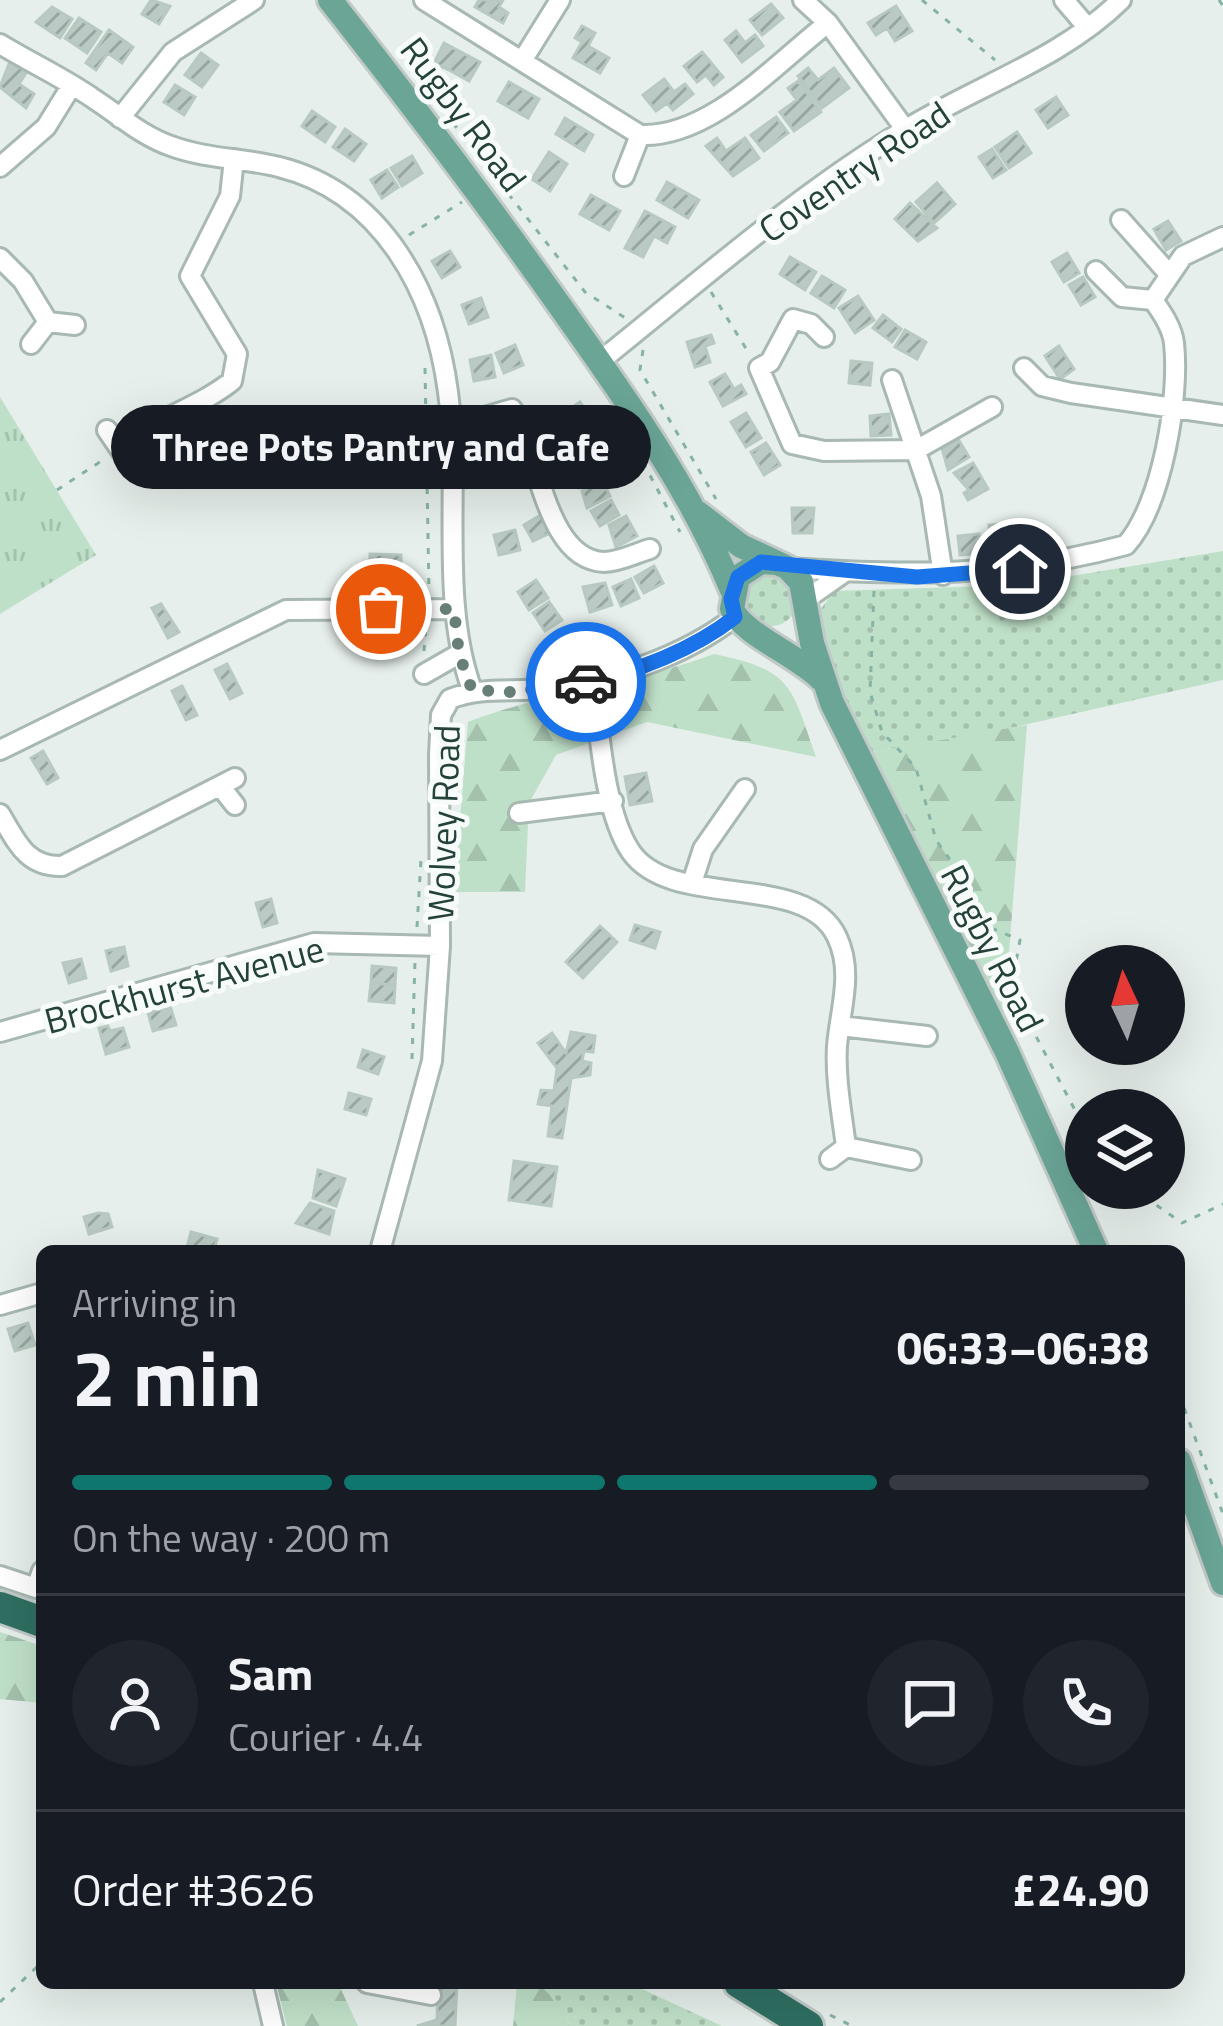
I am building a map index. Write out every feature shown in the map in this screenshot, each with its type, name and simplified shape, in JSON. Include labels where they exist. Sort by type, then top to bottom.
[{"type":"highway","points":[[0,1607],[36,1620]]},
{"type":"highway","points":[[749,1989],[808,2026]]},
{"type":"main road","name":"Rugby Road","points":[[331,0],[478,191],[709,509],[782,566]]},
{"type":"main road","name":"Rugby Road","points":[[709,509],[732,590]]},
{"type":"main road","points":[[782,566],[801,582],[805,602],[794,626],[759,635],[735,617],[732,590],[748,568],[782,566]]},
{"type":"main road","name":"Rugby Road","points":[[805,602],[821,680],[1007,1052],[1093,1245]]},
{"type":"main road","name":"Rugby Road","points":[[759,635],[794,653],[821,680]]},
{"type":"main road","points":[[1185,1477],[1223,1582]]},
{"type":"street","points":[[120,118],[173,52],[254,0]]},
{"type":"street","points":[[424,0],[640,135],[673,136],[704,119],[828,22]]},
{"type":"street","points":[[522,61],[560,0]]},
{"type":"street","points":[[803,0],[828,22],[905,129]]},
{"type":"street","points":[[1064,0],[1087,27]]},
{"type":"street","name":"Coventry Road","points":[[599,362],[905,129],[1087,27],[1121,0]]},
{"type":"street","name":"Wolvey Road","points":[[0,44],[168,146],[313,179],[366,214],[413,275],[438,335],[453,426],[454,609],[459,654],[472,690],[450,699],[441,715],[440,946],[431,1061],[382,1245]]},
{"type":"street","points":[[0,167],[46,127],[72,85]]},
{"type":"street","points":[[624,176],[640,135]]},
{"type":"street","points":[[107,430],[126,455],[172,411],[212,398],[232,381],[237,354],[190,276],[230,196],[234,159]]},
{"type":"street","points":[[1121,220],[1171,268]]},
{"type":"street","points":[[1153,300],[1171,268],[1223,237]]},
{"type":"street","points":[[0,258],[23,281],[48,322]]},
{"type":"street","points":[[1096,271],[1122,297],[1153,300]]},
{"type":"street","points":[[782,566],[943,575],[1054,565],[1126,545],[1153,504],[1171,406],[1174,338],[1153,300]]},
{"type":"street","points":[[824,337],[811,324],[793,319],[770,362],[759,368],[792,444],[824,451],[916,450],[992,407]]},
{"type":"street","points":[[48,322],[75,325]]},
{"type":"street","points":[[31,344],[48,322]]},
{"type":"street","points":[[1024,368],[1042,386],[1223,415]]},
{"type":"street","points":[[892,380],[931,496],[943,575]]},
{"type":"street","points":[[453,426],[512,409],[566,544],[589,559],[608,562],[650,549]]},
{"type":"street","points":[[805,602],[845,572]]},
{"type":"street","points":[[0,750],[286,610],[454,609]]},
{"type":"street","points":[[472,690],[512,692],[592,681],[662,658],[735,617]]},
{"type":"street","points":[[424,674],[459,654]]},
{"type":"street","points":[[592,681],[613,801],[633,856],[666,878],[804,907],[828,923],[847,972],[840,1026],[847,1154],[911,1160]]},
{"type":"street","points":[[0,814],[26,856],[41,867],[62,866],[228,782],[235,805]]},
{"type":"street","points":[[692,883],[703,849],[745,789]]},
{"type":"street","points":[[519,813],[613,801]]},
{"type":"street","name":"Brockhurst Avenue","points":[[0,1032],[314,943],[440,946]]},
{"type":"street","points":[[840,1026],[927,1036]]},
{"type":"street","points":[[0,1305],[36,1295]]},
{"type":"street","points":[[0,1576],[36,1582]]},
{"type":"street","points":[[264,1989],[273,2026]]},
{"type":"street","points":[[400,1989],[431,1995]]},
{"type":"path","points":[[922,0],[1008,72]]},
{"type":"path","points":[[1219,0],[1223,6]]},
{"type":"path","points":[[448,117],[585,292],[604,308],[620,311],[647,343],[640,370],[709,509]]},
{"type":"path","points":[[394,245],[478,191]]},
{"type":"path","points":[[706,285],[759,368]]},
{"type":"path","points":[[424,361],[429,608]]},
{"type":"path","points":[[632,451],[680,532]]},
{"type":"path","points":[[57,490],[126,455]]},
{"type":"path","points":[[874,574],[870,692],[882,732],[916,768],[936,841],[956,868],[977,922],[1020,940],[1011,989],[1065,1091]]},
{"type":"path","points":[[1161,1209],[1181,1223],[1223,1204]]},
{"type":"path","points":[[1185,1410],[1223,1514]]},
{"type":"path","points":[[0,2002],[36,1968]]},
{"type":"green space","points":[[0,397],[96,555],[0,614]]},
{"type":"green space","points":[[1223,551],[1223,680],[1002,730],[868,753],[823,656],[815,617],[834,591],[1017,585]]},
{"type":"green space","points":[[771,572],[790,580],[798,599],[790,618],[771,626],[752,618],[744,599],[752,580]]},
{"type":"green space","points":[[714,654],[760,667],[785,685],[801,713],[816,757],[647,722],[556,755],[529,803],[525,892],[454,892],[468,722]]},
{"type":"green space","points":[[1027,725],[1004,1015],[868,753]]},
{"type":"green space","points":[[0,1632],[36,1644],[36,1702],[0,1699]]},
{"type":"green space","points":[[278,1989],[341,1989],[358,2026],[287,2026]]},
{"type":"green space","points":[[516,1989],[544,1989],[566,2009],[569,2026],[513,2026]]},
{"type":"green space","points":[[544,1989],[642,1989],[722,2026],[569,2026],[566,2009]]},
{"type":"building","points":[[151,0],[170,6],[159,24],[142,14]]},
{"type":"building","points":[[479,0],[503,0],[499,7],[508,13],[503,23],[475,7]]},
{"type":"building","points":[[771,4],[783,18],[762,35],[750,20]]},
{"type":"building","points":[[896,6],[912,31],[895,41],[887,28],[876,35],[868,23]]},
{"type":"building","points":[[52,7],[72,19],[60,38],[36,22]]},
{"type":"building","points":[[79,18],[101,32],[87,53],[65,38]]},
{"type":"building","points":[[582,26],[595,33],[588,46],[609,58],[600,73],[573,58],[582,42],[575,38]]},
{"type":"building","points":[[109,30],[133,47],[122,63],[108,53],[96,70],[86,63]]},
{"type":"building","points":[[736,31],[745,43],[755,35],[763,46],[742,62],[725,40]]},
{"type":"building","points":[[444,43],[459,51],[449,70],[434,63]]},
{"type":"building","points":[[459,51],[480,62],[469,81],[449,70]]},
{"type":"building","points":[[702,52],[723,77],[714,85],[706,75],[697,82],[684,66]]},
{"type":"building","points":[[201,53],[218,65],[202,87],[185,75]]},
{"type":"building","points":[[11,59],[28,70],[19,84],[34,94],[26,108],[0,87]]},
{"type":"building","points":[[808,68],[818,80],[834,68],[849,88],[822,108],[798,76]]},
{"type":"building","points":[[664,79],[674,92],[685,84],[693,94],[673,110],[667,103],[656,111],[643,95]]},
{"type":"building","points":[[798,81],[821,112],[794,131],[780,112],[797,100],[788,88]]},
{"type":"building","points":[[509,82],[539,99],[528,118],[498,101]]},
{"type":"building","points":[[175,85],[195,97],[184,115],[164,102]]},
{"type":"building","points":[[1056,97],[1068,115],[1048,128],[1036,110]]},
{"type":"building","points":[[312,111],[335,127],[325,142],[302,126]]},
{"type":"building","points":[[776,117],[788,133],[764,151],[751,135]]},
{"type":"building","points":[[565,118],[593,135],[584,151],[556,134]]},
{"type":"building","points":[[345,129],[366,144],[354,161],[333,147]]},
{"type":"building","points":[[1017,132],[1031,153],[1009,168],[995,147]]},
{"type":"building","points":[[717,138],[726,151],[745,138],[759,158],[733,176],[706,146]]},
{"type":"building","points":[[992,149],[1006,170],[993,178],[979,157]]},
{"type":"building","points":[[549,152],[567,164],[550,191],[532,179]]},
{"type":"building","points":[[412,156],[422,173],[402,186],[391,168]]},
{"type":"building","points":[[387,170],[398,187],[382,198],[371,180]]},
{"type":"building","points":[[667,182],[699,200],[688,218],[657,200]]},
{"type":"building","points":[[937,183],[955,204],[934,223],[916,202]]},
{"type":"building","points":[[591,195],[620,211],[609,230],[580,214]]},
{"type":"building","points":[[910,203],[937,228],[918,241],[895,219]]},
{"type":"building","points":[[645,211],[675,227],[667,243],[654,236],[643,257],[625,248]]},
{"type":"building","points":[[1168,221],[1181,241],[1166,250],[1154,229]]},
{"type":"building","points":[[450,251],[460,267],[442,278],[432,261]]},
{"type":"building","points":[[1067,253],[1079,273],[1064,282],[1052,262]]},
{"type":"building","points":[[790,257],[816,272],[805,290],[780,274]]},
{"type":"building","points":[[822,276],[845,290],[834,308],[811,293]]},
{"type":"building","points":[[1083,277],[1095,297],[1081,305],[1069,285]]},
{"type":"building","points":[[858,296],[874,320],[855,333],[839,308]]},
{"type":"building","points":[[481,298],[488,317],[469,324],[462,305]]},
{"type":"building","points":[[883,315],[901,329],[892,342],[873,328]]},
{"type":"building","points":[[905,330],[926,342],[917,359],[895,347]]},
{"type":"building","points":[[711,335],[714,343],[705,346],[710,362],[695,367],[687,342]]},
{"type":"building","points":[[515,345],[523,365],[504,373],[496,353]]},
{"type":"building","points":[[1059,346],[1074,369],[1060,379],[1045,356]]},
{"type":"building","points":[[491,355],[495,377],[474,381],[470,360]]},
{"type":"building","points":[[851,361],[872,363],[870,385],[849,383]]},
{"type":"building","points":[[725,374],[734,389],[741,385],[746,394],[723,406],[710,382]]},
{"type":"building","points":[[580,402],[592,419],[576,429],[565,412]]},
{"type":"building","points":[[746,413],[761,438],[746,447],[731,422]]},
{"type":"building","points":[[889,414],[891,435],[871,436],[870,416]]},
{"type":"building","points":[[958,439],[969,457],[948,470],[942,448]]},
{"type":"building","points":[[499,443],[503,464],[480,469],[475,445]]},
{"type":"building","points":[[766,443],[780,465],[764,475],[751,452]]},
{"type":"building","points":[[587,460],[597,478],[579,488],[569,470]]},
{"type":"building","points":[[973,463],[988,489],[968,500],[964,493],[969,490],[954,473]]},
{"type":"building","points":[[602,480],[610,496],[587,508],[582,491]]},
{"type":"building","points":[[611,500],[619,515],[600,526],[591,511]]},
{"type":"building","points":[[792,508],[814,508],[812,533],[793,533]]},
{"type":"building","points":[[542,514],[552,532],[533,541],[524,525]]},
{"type":"building","points":[[626,516],[637,536],[616,547],[609,525]]},
{"type":"building","points":[[1012,523],[1014,545],[991,547],[989,525]]},
{"type":"building","points":[[515,530],[520,550],[499,555],[494,535]]},
{"type":"building","points":[[979,534],[981,553],[960,555],[958,536]]},
{"type":"building","points":[[370,554],[401,555],[401,584],[369,584]]},
{"type":"building","points":[[654,566],[663,583],[644,593],[635,577]]},
{"type":"building","points":[[631,579],[639,598],[621,606],[613,587]]},
{"type":"building","points":[[536,580],[548,598],[529,610],[518,592]]},
{"type":"building","points":[[605,583],[612,605],[590,612],[583,587]]},
{"type":"building","points":[[369,584],[401,584],[401,596],[369,595]]},
{"type":"building","points":[[549,602],[562,620],[545,631],[533,613]]},
{"type":"building","points":[[161,604],[179,632],[168,638],[152,608]]},
{"type":"building","points":[[227,664],[242,693],[230,699],[215,670]]},
{"type":"building","points":[[182,686],[197,715],[186,720],[172,691]]},
{"type":"building","points":[[43,751],[58,778],[47,784],[31,758]]},
{"type":"building","points":[[646,773],[652,801],[630,805],[625,777]]},
{"type":"building","points":[[271,899],[277,923],[263,927],[256,903]]},
{"type":"building","points":[[635,925],[660,932],[655,948],[630,940]]},
{"type":"building","points":[[600,926],[617,942],[583,978],[566,962]]},
{"type":"building","points":[[124,947],[128,966],[111,971],[106,951]]},
{"type":"building","points":[[81,959],[86,978],[69,983],[63,963]]},
{"type":"building","points":[[372,966],[396,968],[395,985],[371,983]]},
{"type":"building","points":[[371,983],[395,985],[394,1003],[369,1001]]},
{"type":"building","points":[[170,1006],[176,1025],[153,1031],[148,1013]]},
{"type":"building","points":[[108,1026],[110,1031],[123,1028],[129,1047],[106,1054],[99,1028]]},
{"type":"building","points":[[571,1032],[595,1036],[593,1052],[584,1051],[582,1061],[591,1063],[590,1075],[571,1078],[562,1138],[548,1136],[552,1106],[538,1104],[541,1090],[554,1091],[557,1068],[538,1043],[552,1033],[566,1053]]},
{"type":"building","points":[[363,1050],[384,1057],[378,1074],[358,1067]]},
{"type":"building","points":[[349,1093],[371,1099],[366,1115],[345,1109]]},
{"type":"building","points":[[514,1161],[557,1167],[551,1206],[509,1200]]},
{"type":"building","points":[[318,1170],[345,1179],[336,1206],[313,1198]]},
{"type":"building","points":[[310,1203],[334,1211],[329,1234],[296,1223]]},
{"type":"building","points":[[108,1214],[112,1227],[89,1234],[84,1217]]},
{"type":"building","points":[[191,1232],[217,1239],[216,1245],[188,1245]]},
{"type":"building","points":[[28,1323],[35,1345],[15,1351],[8,1329]]},
{"type":"building","points":[[438,1989],[457,1989],[455,2026],[417,2026],[437,2020]]},
{"type":"way so far","points":[[381,609],[454,609],[459,654],[472,690],[512,692],[586,682]]},
{"type":"place","name":"Three Pots Pantry and Cafe","points":[[381,609]]},
{"type":"route","points":[[586,682],[662,658],[725,625],[735,617],[731,599],[738,577],[761,562],[917,577],[1020,569]]}]
